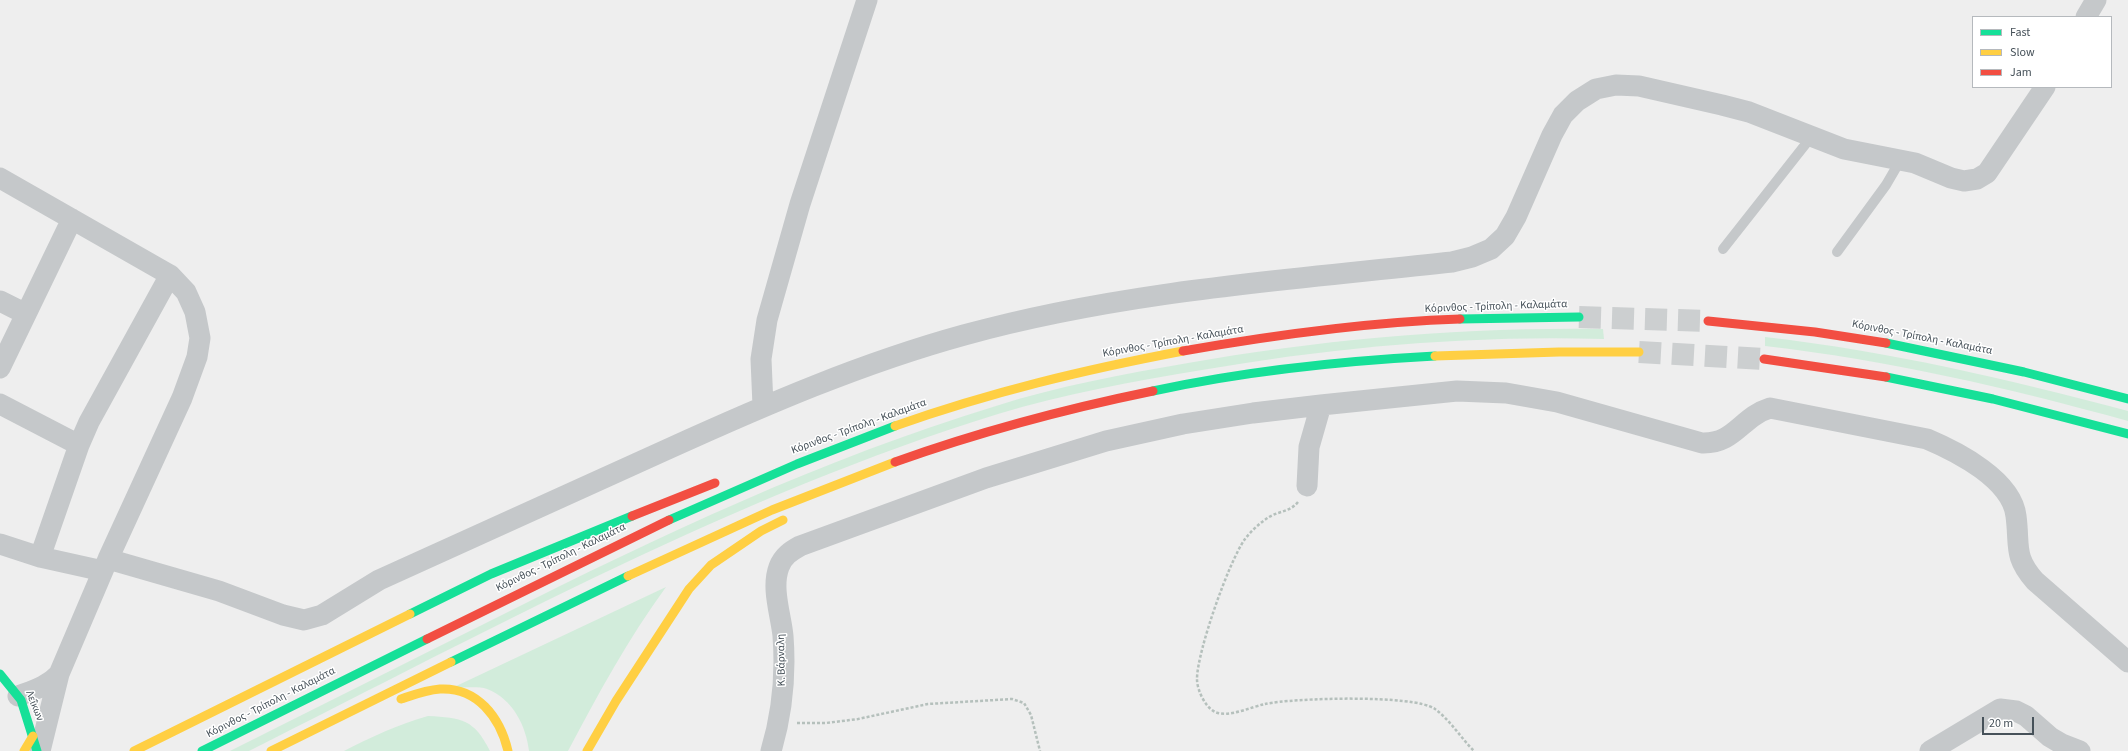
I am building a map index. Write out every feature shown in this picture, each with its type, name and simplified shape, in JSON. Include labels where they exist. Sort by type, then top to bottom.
[{"type":"main road","name":"Κόρινθος - Τρίπολη - Καλαμάτα","points":[[202,751],[596,554],[696,506],[794,464],[931,413],[995,393],[1114,364],[1236,342],[1323,330],[1402,322],[1466,318],[1579,317]]},
{"type":"main road","name":"Κόρινθος - Τρίπολη - Καλαμάτα","points":[[1708,321],[1815,331],[1904,345],[1965,358],[2128,399]]},
{"type":"main road","points":[[271,751],[603,588],[712,537],[807,495],[944,444],[1005,425],[1121,397],[1294,368],[1406,356],[1473,352],[1639,352]]},
{"type":"main road","points":[[1764,359],[1899,378],[1959,391],[2128,434]]},
{"type":"main road","points":[[825,443],[877,424],[931,413]]},
{"type":"main road","points":[[840,494],[944,444]]},
{"type":"main road","points":[[134,751],[492,574],[565,542],[722,480]]},
{"type":"main road","points":[[587,751],[627,682],[688,589],[711,566],[734,549],[761,531],[793,516]]},
{"type":"main road","name":"Λεΐκων","points":[[0,674],[18,696],[25,710],[37,746]]},
{"type":"main road","points":[[294,739],[419,692],[446,689],[474,696],[496,716],[504,733],[508,751]]},
{"type":"main road","points":[[24,751],[37,746]]},
{"type":"street","points":[[763,406],[761,359],[767,320],[800,204],[867,0]]},
{"type":"street","points":[[2087,16],[2096,0]]},
{"type":"street","points":[[0,544],[40,556],[105,565],[219,591],[293,618],[309,619],[322,615],[379,580],[763,406],[830,379],[961,336],[1072,309],[1202,289],[1452,262],[1472,257],[1491,249],[1505,236],[1516,217],[1552,135],[1563,115],[1577,101],[1596,90],[1616,85],[1639,86],[1749,112],[1844,149],[1915,163],[1964,181],[1977,179],[1987,172],[1997,160],[2044,88]]},
{"type":"street","points":[[0,178],[170,275],[186,292],[195,312],[199,332],[198,354],[182,398],[105,565],[59,674],[56,692],[37,746]]},
{"type":"street","points":[[0,368],[72,219]]},
{"type":"street","points":[[40,556],[79,445],[89,422],[170,275]]},
{"type":"street","points":[[0,301],[26,314]]},
{"type":"street","points":[[1307,486],[1309,447],[1321,405],[1457,391],[1506,393],[1557,402],[1702,443],[1713,443],[1724,440],[1733,434],[1748,418],[1758,411],[1770,408],[1927,439],[1942,445],[2000,482],[2014,503],[2019,556],[2024,570],[2035,582],[2128,662]]},
{"type":"street","points":[[0,404],[79,445]]},
{"type":"street","name":"Κ. Βάρναλη","points":[[770,751],[778,725],[783,664],[783,636],[777,588],[778,568],[789,552],[800,546],[1030,463],[1106,441],[1183,424],[1321,405]]},
{"type":"street","points":[[18,696],[42,687],[52,681],[59,674]]},
{"type":"street","points":[[1930,751],[2000,709],[2016,711],[2026,716],[2050,737],[2062,744],[2080,751]]},
{"type":"lane","points":[[1723,249],[1812,136]]},
{"type":"lane","points":[[1837,252],[1886,185],[1900,161]]},
{"type":"path","points":[[1307,486],[1297,504],[1287,511],[1270,516],[1245,540],[1229,570],[1199,661],[1197,680],[1205,701],[1216,712],[1231,714],[1246,708],[1273,702],[1314,698],[1372,699],[1424,703],[1435,709],[1474,751]]},
{"type":"path","points":[[778,725],[858,719],[928,704],[1012,699],[1024,703],[1031,716],[1040,751]]},
{"type":"green space","points":[[1603,329],[1604,339],[1503,339],[1402,344],[1252,362],[1099,389],[1048,400],[998,414],[901,447],[805,484],[710,524],[525,612],[249,751],[230,751],[681,528],[805,474],[931,427],[996,406],[1043,392],[1115,376],[1291,347],[1395,336],[1498,330]]},
{"type":"green space","points":[[1765,337],[1857,350],[1993,377],[2128,411],[2128,421],[2038,397],[1948,376],[1857,359],[1765,346]]},
{"type":"green space","points":[[666,587],[614,667],[568,751],[529,751],[525,732],[517,714],[504,699],[483,688],[452,688]]},
{"type":"green space","points":[[428,716],[450,718],[466,722],[478,732],[490,751],[344,751],[385,731]]},
{"type":"tunnel","points":[[1579,317],[1708,321]]},
{"type":"tunnel","points":[[1639,352],[1764,359]]},
{"type":"traffic: fast","points":[[1460,319],[1579,317]]},
{"type":"traffic: fast","points":[[1886,343],[2024,372],[2128,399]]},
{"type":"traffic: fast","points":[[1153,391],[1258,372],[1329,364],[1435,356]]},
{"type":"traffic: fast","points":[[1886,377],[1993,399],[2128,434]]},
{"type":"traffic: fast","points":[[669,520],[797,464],[895,426]]},
{"type":"traffic: fast","points":[[410,614],[491,574],[632,516]]},
{"type":"traffic: fast","points":[[451,662],[628,576]]},
{"type":"traffic: fast","points":[[202,751],[427,639]]},
{"type":"traffic: fast","points":[[0,674],[21,700],[37,751]]},
{"type":"traffic: slow","points":[[895,426],[1002,392],[1073,374],[1183,351]]},
{"type":"traffic: slow","points":[[1435,356],[1559,352],[1639,352]]},
{"type":"traffic: slow","points":[[628,576],[772,510],[895,462]]},
{"type":"traffic: slow","points":[[587,751],[616,701],[689,589],[711,565],[761,531],[783,520]]},
{"type":"traffic: slow","points":[[134,751],[410,614]]},
{"type":"traffic: slow","points":[[271,751],[451,662]]},
{"type":"traffic: slow","points":[[401,699],[440,689],[465,693],[485,706],[493,716],[504,738],[508,751]]},
{"type":"traffic: slow","points":[[24,751],[33,736]]},
{"type":"traffic: jam","points":[[1183,351],[1355,326],[1460,319]]},
{"type":"traffic: jam","points":[[1708,321],[1815,332],[1886,343]]},
{"type":"traffic: jam","points":[[1764,359],[1886,377]]},
{"type":"traffic: jam","points":[[895,462],[1022,422],[1087,405],[1153,391]]},
{"type":"traffic: jam","points":[[632,516],[715,483]]},
{"type":"traffic: jam","points":[[427,639],[669,520]]}]
